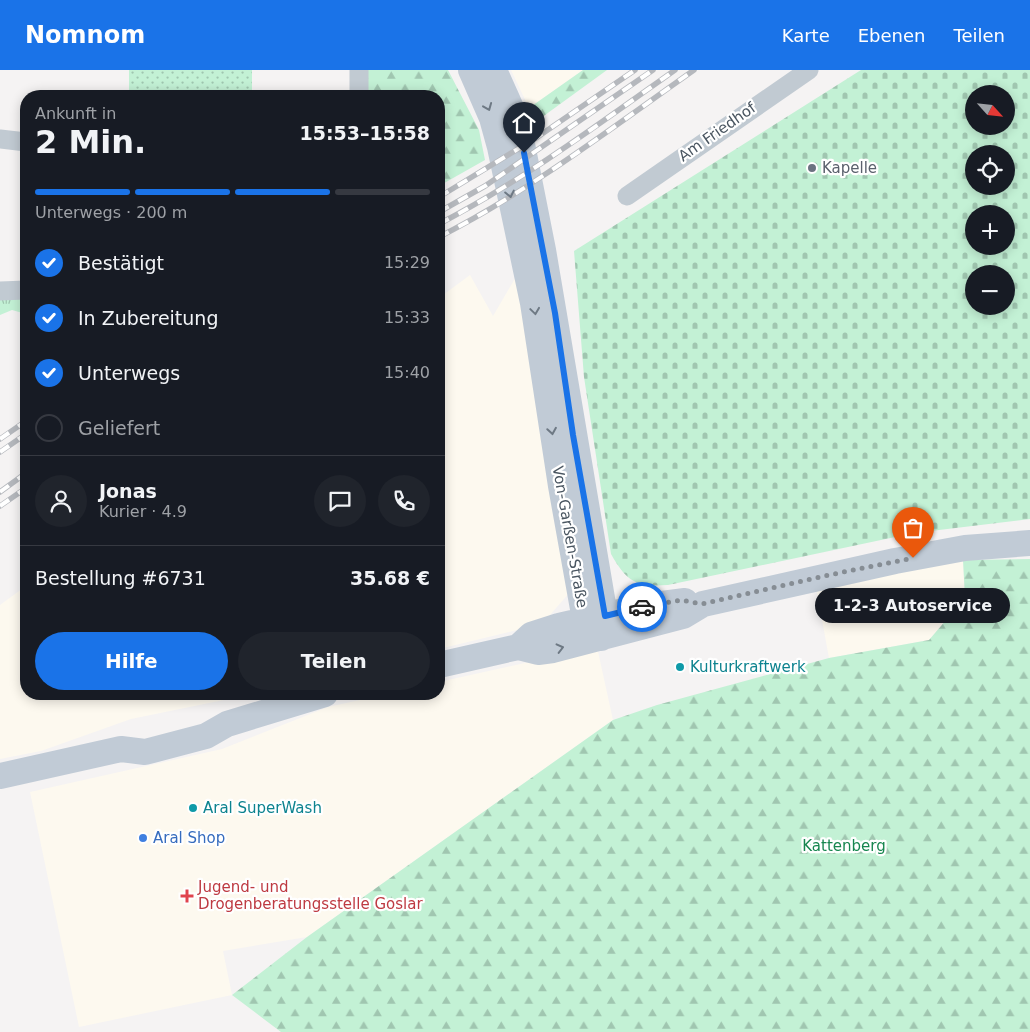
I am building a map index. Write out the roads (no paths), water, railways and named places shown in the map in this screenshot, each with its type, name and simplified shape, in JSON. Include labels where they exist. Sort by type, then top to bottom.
[{"type":"main road","name":"Von-Garßen-Straße","points":[[471,70],[492,118],[500,147],[532,295],[561,486],[597,624]]},
{"type":"main road","name":"Von-Garßen-Straße","points":[[494,70],[512,110],[520,134],[543,250],[597,624]]},
{"type":"main road","points":[[445,663],[518,647],[531,635],[597,624],[681,600],[702,604],[895,561],[965,548],[1030,543]]},
{"type":"main road","points":[[0,776],[121,749],[141,737],[205,720],[227,724],[306,700]]},
{"type":"street","points":[[359,70],[359,90]]},
{"type":"street","name":"Am Friedhof","points":[[627,196],[809,70]]},
{"type":"street","points":[[0,139],[20,141]]},
{"type":"street","points":[[0,291],[20,290]]},
{"type":"railway","points":[[445,193],[536,138],[635,70]]},
{"type":"railway","points":[[445,209],[485,186],[653,70]]},
{"type":"railway","points":[[445,221],[530,171],[675,70]]},
{"type":"railway","points":[[445,234],[505,200],[537,179],[694,70]]},
{"type":"railway","points":[[0,439],[20,425]]},
{"type":"railway","points":[[0,452],[20,438]]},
{"type":"railway","points":[[0,492],[20,477]]},
{"type":"railway","points":[[0,506],[20,492]]},
{"type":"place","name":"Kapelle","points":[[812,168]]},
{"type":"place","name":"1-2-3 Autoservice","points":[[913,558]]},
{"type":"place","name":"Kulturkraftwerk","points":[[680,667]]},
{"type":"place","name":"Aral SuperWash","points":[[193,808]]},
{"type":"place","name":"Aral Shop","points":[[143,838]]},
{"type":"place","name":"Jugend- und Drogenberatungsstelle Goslar","points":[[187,896]]},
{"type":"park label","name":"Kattenberg","points":[[844,846]]}]
